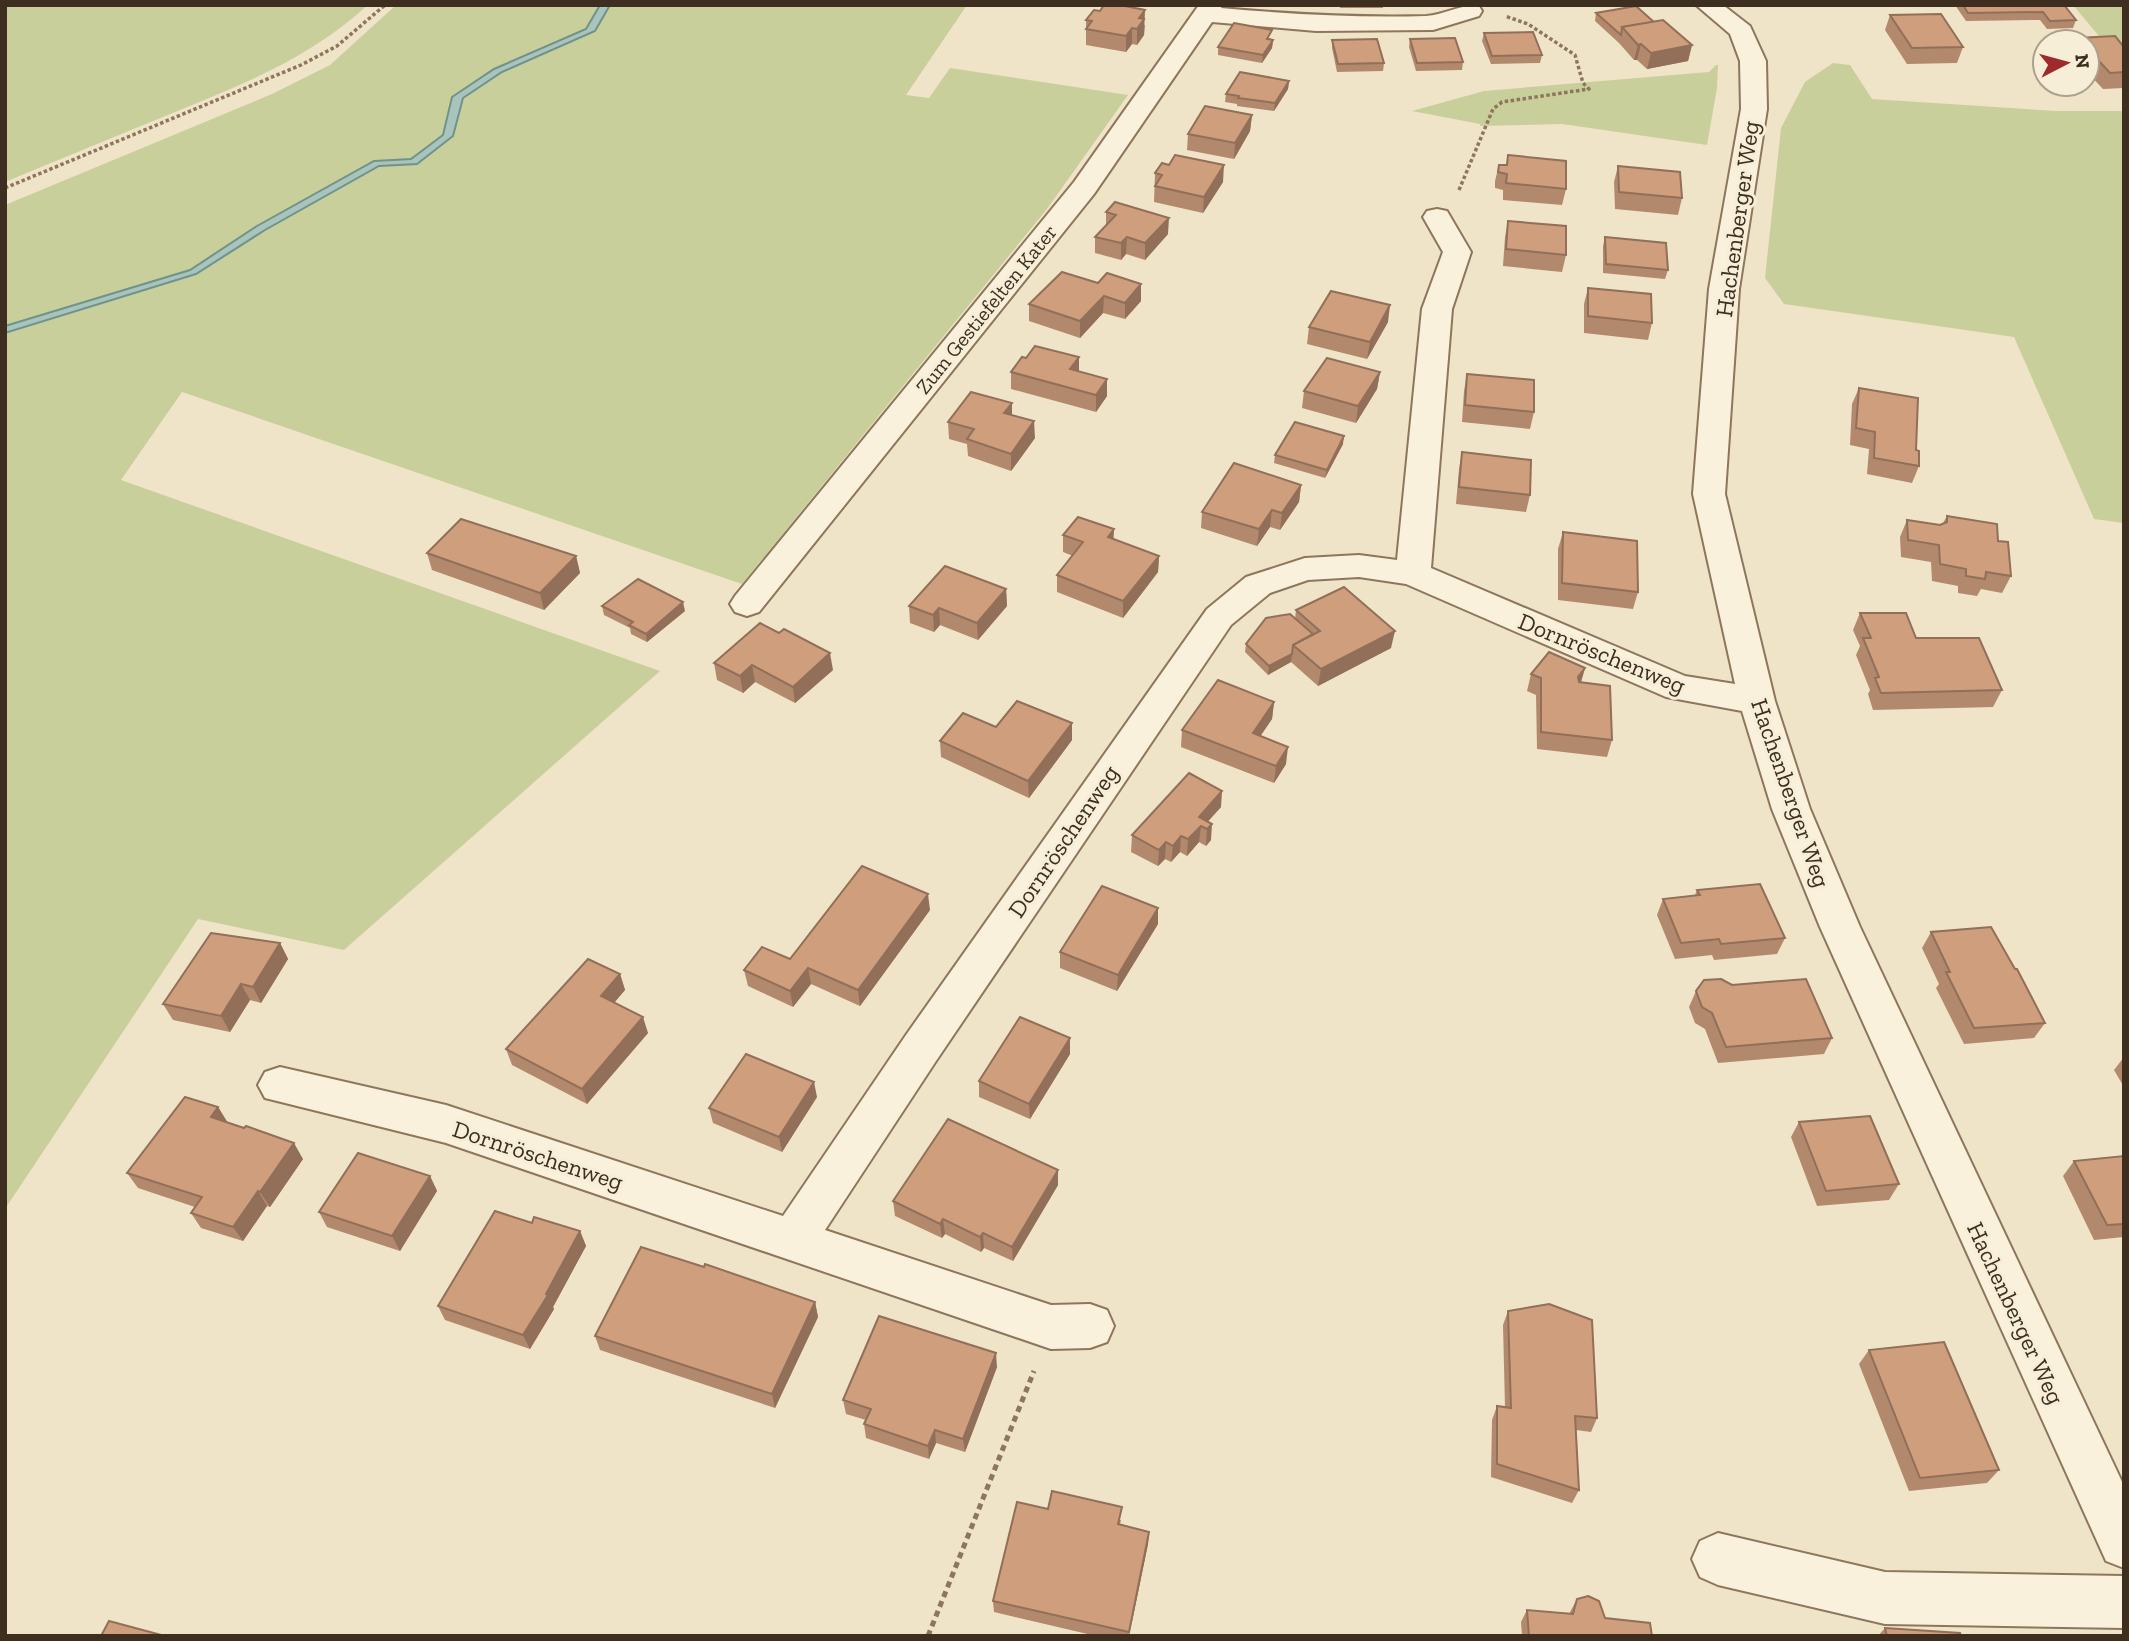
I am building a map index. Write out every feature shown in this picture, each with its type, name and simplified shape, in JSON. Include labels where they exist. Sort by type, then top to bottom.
[{"type":"street","name":"Hachenberger Weg","points":[[1708,5],[1741,31],[1753,61],[1754,109],[1724,289],[1709,494],[1758,701],[1791,809],[1840,927],[2124,1543]]},
{"type":"street","points":[[1208,10],[1315,24],[1433,23],[1470,11]]},
{"type":"street","name":"Zum Gestiefelten Kater","points":[[747,604],[1084,188],[1208,10]]},
{"type":"street","points":[[1413,574],[1437,309],[1457,252],[1437,218]]},
{"type":"street","name":"Dornröschenweg","points":[[793,1240],[936,1026],[1219,617],[1258,585],[1305,569],[1359,566],[1413,574],[1679,688],[1758,701]]},
{"type":"street","name":"Dornröschenweg","points":[[280,1085],[446,1124],[793,1240],[1071,1327]]},
{"type":"street","points":[[1718,1559],[1885,1598],[2124,1602]]},
{"type":"path","points":[[5,188],[301,65],[337,46],[385,5]]},
{"type":"path","points":[[1437,218],[1460,189],[1493,109],[1513,100],[1590,89],[1583,83],[1575,55],[1556,41],[1528,24],[1493,11],[1470,11]]},
{"type":"path","points":[[928,1636],[1071,1327]]},
{"type":"green space","points":[[5,5],[368,5],[322,41],[273,69],[222,93],[5,182]]},
{"type":"green space","points":[[396,5],[600,5],[587,29],[494,69],[452,97],[443,135],[411,159],[374,161],[257,226],[190,270],[5,326],[5,205],[272,94],[330,65]]},
{"type":"green space","points":[[610,5],[967,5],[906,95],[929,98],[950,68],[1128,95],[1047,209],[742,584],[182,392],[121,480],[660,671],[344,950],[198,919],[5,1209],[5,333],[196,275],[265,230],[379,166],[417,164],[453,136],[463,98],[502,72],[595,31]]},
{"type":"green space","points":[[2073,5],[2124,5],[2124,66],[2101,38],[2101,28],[2092,28]]},
{"type":"green space","points":[[1833,63],[1850,65],[1872,99],[2056,111],[2124,111],[2124,523],[2094,519],[2014,337],[1784,304],[1765,278],[1781,128],[1805,82]]},
{"type":"green space","points":[[1716,65],[1717,88],[1707,145],[1562,124],[1480,126],[1412,111],[1484,91],[1709,72]]},
{"type":"water","points":[[600,5],[610,5],[595,31],[502,72],[463,98],[453,136],[417,164],[379,166],[265,230],[196,274],[5,333],[5,326],[190,270],[257,226],[374,161],[411,159],[443,135],[452,97],[494,69],[586,29]]},
{"type":"building","points":[[1104,5],[1145,10],[1139,18],[1144,19],[1137,29],[1132,28],[1126,36],[1086,29],[1092,21],[1086,20],[1094,10],[1100,11]]},
{"type":"building","points":[[1963,5],[2064,5],[2076,20],[2050,21],[2043,12],[1968,13]]},
{"type":"building","points":[[1636,6],[1654,22],[1622,27],[1621,35],[1596,13]]},
{"type":"building","points":[[1941,14],[1963,47],[1912,48],[1890,15]]},
{"type":"building","points":[[1663,20],[1692,45],[1651,53],[1641,44],[1638,45],[1622,27]]},
{"type":"building","points":[[1234,23],[1272,30],[1267,39],[1273,40],[1263,55],[1218,47]]},
{"type":"building","points":[[1533,32],[1542,55],[1492,56],[1484,33]]},
{"type":"building","points":[[2115,36],[2124,47],[2124,72],[2110,73],[2101,63],[2101,37]]},
{"type":"building","points":[[1455,38],[1463,62],[1417,63],[1410,39]]},
{"type":"building","points":[[1377,39],[1384,63],[1338,64],[1332,40]]},
{"type":"building","points":[[1240,72],[1289,81],[1275,103],[1226,94]]},
{"type":"building","points":[[1205,106],[1252,115],[1235,143],[1188,134]]},
{"type":"building","points":[[1175,155],[1224,165],[1204,197],[1155,186],[1162,175],[1155,173],[1162,163],[1169,165]]},
{"type":"building","points":[[1508,155],[1566,161],[1566,189],[1506,183],[1507,174],[1498,172],[1499,165],[1507,165]]},
{"type":"building","points":[[1618,166],[1680,172],[1682,198],[1619,192]]},
{"type":"building","points":[[1115,202],[1169,218],[1145,243],[1127,237],[1121,243],[1095,237],[1116,215],[1106,212]]},
{"type":"building","points":[[1508,221],[1566,226],[1566,255],[1506,249]]},
{"type":"building","points":[[1605,237],[1666,243],[1668,270],[1606,264]]},
{"type":"building","points":[[1062,272],[1098,283],[1107,273],[1141,284],[1125,303],[1104,296],[1080,321],[1029,304]]},
{"type":"building","points":[[1588,288],[1651,294],[1652,323],[1588,316]]},
{"type":"building","points":[[1331,291],[1390,305],[1370,342],[1309,327]]},
{"type":"building","points":[[1035,346],[1079,357],[1070,369],[1107,379],[1096,395],[1011,372]]},
{"type":"building","points":[[1327,358],[1380,372],[1358,406],[1304,391]]},
{"type":"building","points":[[1467,374],[1534,380],[1534,412],[1465,405]]},
{"type":"building","points":[[1859,388],[1918,398],[1916,450],[1919,451],[1919,466],[1874,458],[1875,432],[1856,428]]},
{"type":"building","points":[[971,392],[1012,403],[1004,413],[1034,421],[1011,454],[967,439],[974,429],[948,422]]},
{"type":"building","points":[[1295,422],[1344,436],[1327,470],[1275,455]]},
{"type":"building","points":[[1462,452],[1531,460],[1530,495],[1459,487]]},
{"type":"building","points":[[1234,463],[1301,485],[1282,513],[1272,510],[1259,529],[1202,512]]},
{"type":"building","points":[[1947,516],[1997,524],[1998,541],[2008,542],[2011,576],[1986,572],[1985,579],[1966,576],[1966,569],[1940,564],[1939,545],[1908,540],[1907,520],[1940,525],[1947,522]]},
{"type":"building","points":[[1078,517],[1114,529],[1108,537],[1159,556],[1123,601],[1057,575],[1083,542],[1063,535]]},
{"type":"building","points":[[461,519],[576,556],[540,593],[427,553]]},
{"type":"building","points":[[1563,532],[1637,541],[1638,592],[1562,583]]},
{"type":"building","points":[[945,566],[1006,589],[977,623],[939,608],[933,615],[909,606]]},
{"type":"building","points":[[638,579],[683,602],[646,634],[629,625],[633,622],[602,606]]},
{"type":"building","points":[[1344,587],[1395,631],[1321,669],[1293,645],[1320,631],[1296,610]]},
{"type":"building","points":[[1860,613],[1906,613],[1916,638],[1979,638],[2002,690],[1881,693],[1875,678],[1879,677],[1863,638],[1871,638]]},
{"type":"building","points":[[1290,614],[1313,634],[1293,645],[1292,654],[1269,666],[1246,644],[1266,618]]},
{"type":"building","points":[[760,623],[779,633],[784,629],[830,653],[793,687],[752,665],[740,676],[714,663]]},
{"type":"building","points":[[1549,652],[1585,668],[1578,677],[1579,682],[1610,686],[1612,740],[1541,732],[1541,678],[1531,674]]},
{"type":"building","points":[[1218,680],[1274,702],[1253,733],[1288,747],[1276,766],[1182,730]]},
{"type":"building","points":[[1017,701],[1072,723],[1028,781],[940,741],[963,713],[996,727]]},
{"type":"building","points":[[1189,773],[1222,791],[1199,817],[1212,824],[1207,829],[1201,826],[1188,839],[1181,836],[1173,846],[1166,842],[1159,850],[1132,835]]},
{"type":"building","points":[[862,866],[928,894],[858,990],[808,968],[790,991],[744,970],[762,947],[790,959]]},
{"type":"building","points":[[1760,884],[1785,938],[1721,944],[1719,939],[1681,943],[1663,899],[1700,895],[1697,890]]},
{"type":"building","points":[[1102,886],[1158,908],[1118,975],[1060,952]]},
{"type":"building","points":[[1991,927],[2045,1023],[1974,1028],[1946,972],[1950,972],[1931,932]]},
{"type":"building","points":[[211,933],[280,943],[253,987],[241,984],[221,1016],[163,1004]]},
{"type":"building","points":[[588,959],[620,974],[601,996],[643,1017],[582,1089],[506,1049]]},
{"type":"building","points":[[1721,979],[1732,985],[1806,979],[1832,1038],[1726,1047],[1712,1013],[1702,1007],[1696,991],[1704,980]]},
{"type":"building","points":[[1020,1017],[1070,1038],[1029,1104],[979,1081]]},
{"type":"building","points":[[746,1054],[814,1082],[779,1137],[709,1108]]},
{"type":"building","points":[[185,1097],[218,1107],[211,1117],[294,1143],[233,1227],[191,1213],[202,1197],[127,1173]]},
{"type":"building","points":[[1870,1116],[1899,1184],[1826,1191],[1799,1122]]},
{"type":"building","points":[[948,1119],[1058,1170],[1012,1247],[983,1233],[980,1237],[943,1219],[940,1224],[893,1201]]},
{"type":"building","points":[[358,1153],[430,1176],[392,1236],[319,1212]]},
{"type":"building","points":[[2124,1156],[2124,1224],[2107,1225],[2074,1161]]},
{"type":"building","points":[[495,1211],[532,1223],[534,1217],[580,1231],[546,1294],[548,1295],[523,1335],[438,1306]]},
{"type":"building","points":[[641,1247],[704,1267],[705,1264],[815,1302],[772,1394],[595,1336]]},
{"type":"building","points":[[1549,1304],[1592,1320],[1597,1418],[1575,1416],[1579,1490],[1497,1464],[1497,1406],[1511,1408],[1508,1311]]},
{"type":"building","points":[[879,1316],[996,1353],[963,1439],[935,1430],[928,1446],[864,1424],[871,1409],[843,1400]]},
{"type":"building","points":[[1944,1342],[1999,1470],[1920,1478],[1869,1350]]},
{"type":"building","points":[[1052,1491],[1122,1507],[1118,1524],[1149,1532],[1129,1632],[993,1601],[1017,1502],[1048,1509]]},
{"type":"building","points":[[1588,1596],[1599,1601],[1605,1618],[1650,1623],[1652,1636],[1529,1636],[1527,1610],[1573,1614],[1577,1599]]},
{"type":"building","points":[[109,1621],[165,1636],[101,1636]]},
{"type":"building","points":[[1885,1628],[1960,1633],[1961,1636],[1887,1636]]}]
